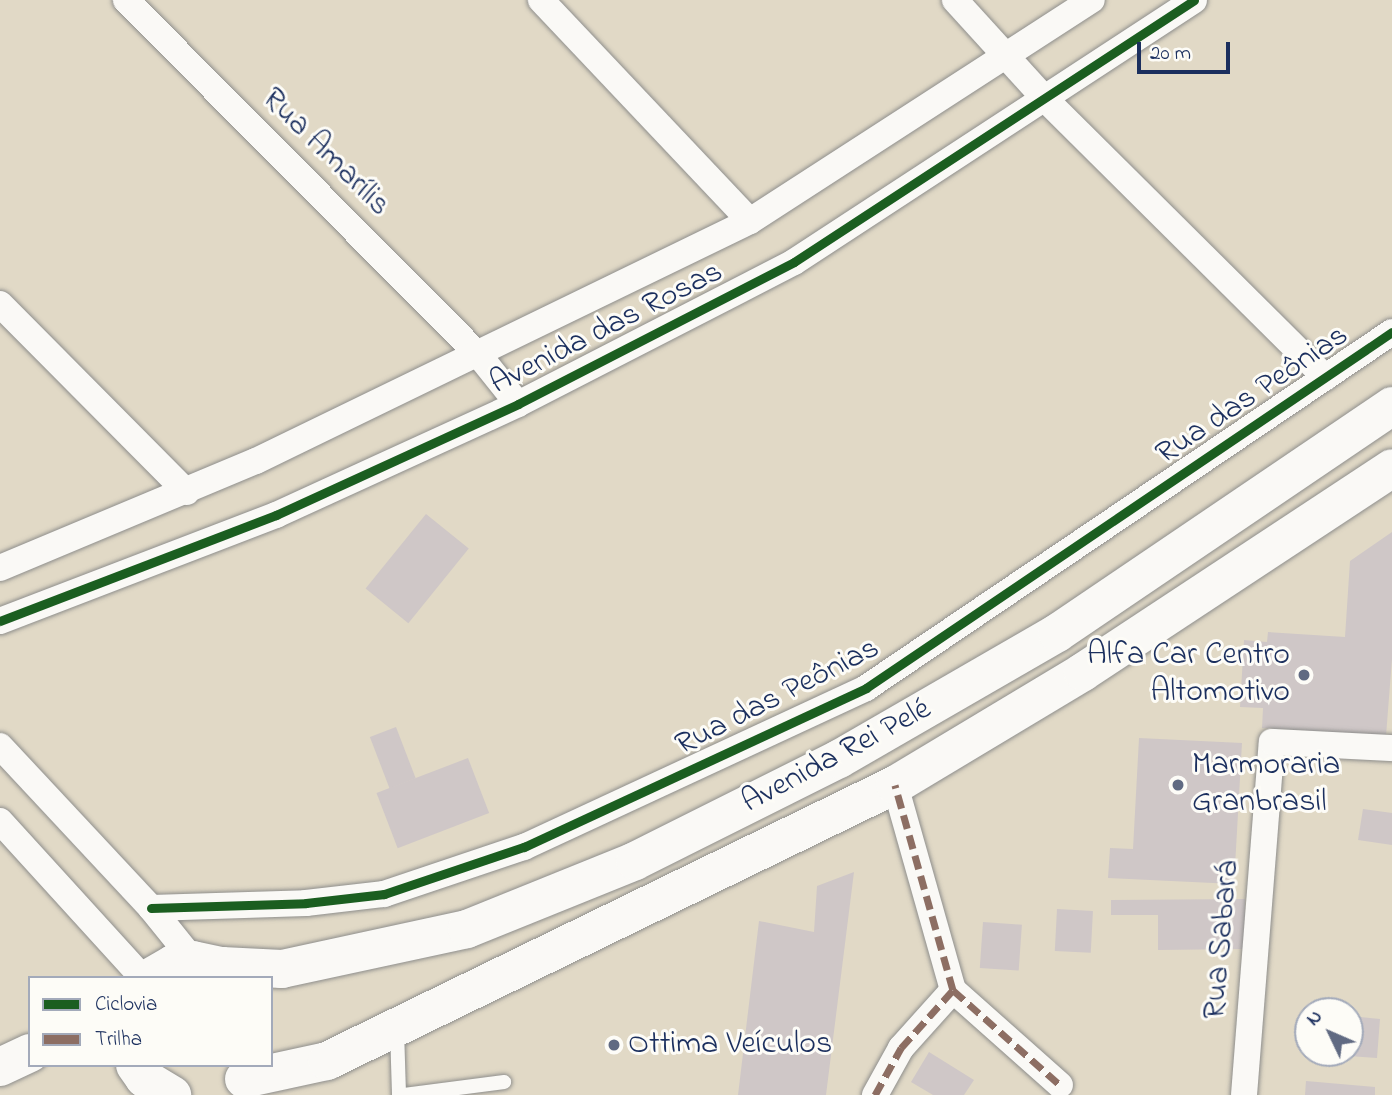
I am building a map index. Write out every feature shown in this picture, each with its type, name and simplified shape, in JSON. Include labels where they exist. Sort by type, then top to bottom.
[{"type":"main road","name":"Avenida Rei Pelé","points":[[152,976],[167,966],[292,968],[467,929],[635,861],[839,759],[1057,633],[1392,405]]},
{"type":"main road","name":"Avenida Rei Pelé","points":[[239,1080],[327,1062],[895,785],[1083,672],[1392,468]]},
{"type":"main road","points":[[0,1067],[28,1054]]},
{"type":"main road","points":[[136,1067],[144,1078],[172,1095]]},
{"type":"street","name":"Rua Amarílis","points":[[126,0],[478,354],[518,404]]},
{"type":"street","points":[[541,0],[750,221]]},
{"type":"street","points":[[955,0],[1045,99],[1325,377]]},
{"type":"street","name":"Avenida das Rosas","points":[[0,568],[187,492],[750,221],[1008,58],[1092,0]]},
{"type":"street","name":"Avenida das Rosas","points":[[0,621],[276,515],[518,404],[794,262],[1194,0]]},
{"type":"street","points":[[0,304],[187,492]]},
{"type":"street","name":"Rua das Peônias","points":[[151,908],[306,903],[384,894],[524,847],[866,688],[1392,332]]},
{"type":"street","name":"Rua Sabará","points":[[1244,1095],[1272,742],[1392,748]]},
{"type":"street","points":[[0,746],[151,908],[219,968]]},
{"type":"street","points":[[895,785],[953,990],[1060,1085]]},
{"type":"street","points":[[0,821],[141,976]]},
{"type":"street","points":[[875,1095],[901,1048],[953,990]]},
{"type":"lane","points":[[397,1028],[402,1095],[503,1082]]},
{"type":"building","points":[[426,514],[469,549],[408,623],[366,589]]},
{"type":"building","points":[[1392,532],[1392,659],[1386,736],[1262,728],[1263,708],[1240,707],[1244,640],[1267,642],[1268,632],[1345,637],[1350,561]]},
{"type":"building","points":[[396,727],[416,778],[390,788],[370,737]]},
{"type":"building","points":[[1139,738],[1242,743],[1234,884],[1108,878],[1110,848],[1133,849]]},
{"type":"building","points":[[468,758],[489,813],[398,848],[377,793]]},
{"type":"building","points":[[1363,809],[1392,813],[1392,845],[1358,840]]},
{"type":"building","points":[[854,872],[826,1095],[738,1095],[759,921],[814,932],[817,886]]},
{"type":"building","points":[[1245,899],[1245,949],[1158,950],[1158,915],[1111,915],[1111,900]]},
{"type":"building","points":[[1057,909],[1093,911],[1091,953],[1055,951]]},
{"type":"building","points":[[983,922],[1022,925],[1019,971],[980,968]]},
{"type":"building","points":[[1364,1017],[1380,1019],[1377,1058],[1364,1057]]},
{"type":"building","points":[[929,1052],[974,1080],[964,1095],[933,1095],[911,1082]]},
{"type":"building","points":[[1306,1081],[1375,1087],[1375,1095],[1305,1095]]},
{"type":"marked path","points":[[875,1095],[901,1048],[953,990],[895,785]]},
{"type":"marked path","points":[[953,990],[1060,1085]]},
{"type":"cycle path","points":[[0,621],[276,515],[518,404],[794,262],[1194,0]]},
{"type":"cycle path","points":[[151,908],[306,903],[384,894],[524,847],[866,688],[1392,332]]},
{"type":"place","name":"Alfa Car Centro Altomotivo","points":[[1304,675]]},
{"type":"place","name":"Marmoraria Granbrasil","points":[[1178,785]]},
{"type":"place","name":"Ottima Veículos","points":[[614,1045]]}]
